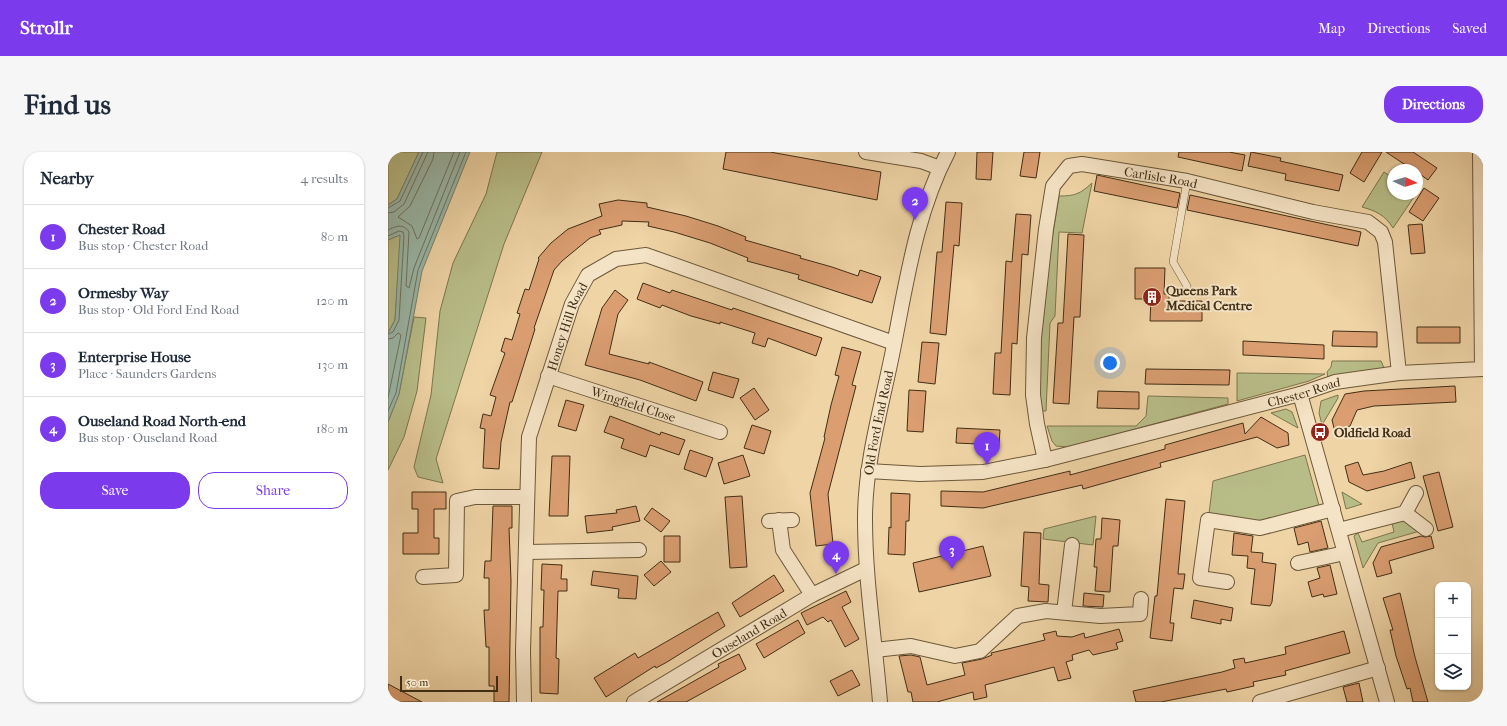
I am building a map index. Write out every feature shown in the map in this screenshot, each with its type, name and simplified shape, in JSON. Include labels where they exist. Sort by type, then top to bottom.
[{"type":"street","points":[[866,152],[922,161],[940,168]]},
{"type":"street","name":"Old Ford End Road","points":[[877,700],[875,650],[866,569],[865,517],[868,471],[916,238],[929,194],[948,152]]},
{"type":"street","name":"Chester Road","points":[[868,471],[920,474],[983,472],[1045,460],[1300,394],[1335,382],[1399,373],[1482,369],[1480,152]]},
{"type":"street","name":"Carlisle Road","points":[[1045,460],[1036,424],[1033,395],[1034,338],[1046,223],[1053,186],[1069,166],[1082,164],[1187,181],[1313,212],[1368,222],[1380,232],[1385,242],[1399,373]]},
{"type":"street","name":"Honey Hill Road","points":[[524,702],[529,437],[572,304],[588,275],[616,259],[646,255],[894,343]]},
{"type":"street","name":"Wingfield Close","points":[[548,376],[720,432]]},
{"type":"street","points":[[1300,394],[1387,702]]},
{"type":"street","points":[[1339,530],[1405,513],[1416,493]]},
{"type":"street","points":[[423,577],[456,575],[457,501],[475,497],[527,496]]},
{"type":"street","points":[[1227,582],[1200,578],[1208,520],[1260,528],[1333,509]]},
{"type":"street","points":[[1405,513],[1426,529]]},
{"type":"street","points":[[780,520],[783,550],[812,595]]},
{"type":"street","points":[[1064,612],[1072,545]]},
{"type":"street","points":[[527,552],[639,550]]},
{"type":"street","points":[[1298,562],[1345,553]]},
{"type":"street","name":"Ouseland Road","points":[[634,702],[812,595],[866,569]]},
{"type":"street","points":[[875,650],[911,646],[955,656],[974,653],[980,651],[1018,616],[1046,611],[1100,616],[1140,614],[1141,599]]},
{"type":"street","points":[[1260,702],[1378,668]]},
{"type":"lane","points":[[1187,181],[1173,262],[1187,286]]},
{"type":"green space","points":[[388,152],[419,152],[397,199],[388,205]]},
{"type":"green space","points":[[497,152],[542,152],[504,244],[436,459],[443,483],[418,477],[414,467],[431,395],[440,311],[453,263],[486,194]]},
{"type":"green space","points":[[1384,172],[1387,174],[1387,200],[1412,200],[1393,228],[1380,214],[1362,207]]},
{"type":"green space","points":[[1092,183],[1082,233],[1059,232],[1055,316],[1050,323],[1046,411],[1042,411],[1039,384],[1040,330],[1046,276],[1059,196],[1077,194]]},
{"type":"green space","points":[[401,234],[395,320],[388,333],[388,240]]},
{"type":"green space","points":[[414,317],[426,318],[417,391],[404,437],[388,470],[388,422],[399,394]]},
{"type":"green space","points":[[1332,361],[1381,361],[1384,368],[1328,378],[1327,372],[1331,367]]},
{"type":"green space","points":[[1237,373],[1325,374],[1309,381],[1237,401]]},
{"type":"green space","points":[[1338,395],[1338,398],[1322,425],[1319,413],[1321,401]]},
{"type":"green space","points":[[1148,396],[1228,398],[1228,404],[1068,447],[1056,446],[1052,441],[1047,426],[1136,426],[1146,416]]},
{"type":"green space","points":[[1286,409],[1292,412],[1298,428],[1271,413]]},
{"type":"green space","points":[[1305,455],[1320,509],[1262,523],[1209,514],[1213,481]]},
{"type":"green space","points":[[1342,492],[1362,504],[1346,509]]},
{"type":"green space","points":[[1096,516],[1093,545],[1043,539],[1044,529]]},
{"type":"green space","points":[[1403,520],[1420,531],[1378,543],[1363,568],[1354,536],[1358,533],[1362,542],[1394,532],[1392,523]]},
{"type":"water","points":[[419,152],[470,152],[422,271],[399,394],[388,422],[388,333],[395,320],[400,235],[388,240],[388,205],[397,199]]},
{"type":"building","points":[[726,152],[770,152],[881,172],[877,200],[723,169]]},
{"type":"building","points":[[977,152],[993,152],[991,180],[976,179]]},
{"type":"building","points":[[1024,152],[1040,152],[1036,178],[1020,176]]},
{"type":"building","points":[[1179,152],[1229,152],[1245,155],[1242,171],[1178,157]]},
{"type":"building","points":[[1251,152],[1281,158],[1280,161],[1343,175],[1339,191],[1285,180],[1286,174],[1248,166]]},
{"type":"building","points":[[1362,152],[1382,152],[1364,182],[1350,173]]},
{"type":"building","points":[[1386,152],[1413,152],[1437,168],[1428,180],[1423,176],[1423,164],[1404,164]]},
{"type":"building","points":[[1097,175],[1180,193],[1177,208],[1094,191]]},
{"type":"building","points":[[1424,188],[1439,198],[1423,221],[1409,212],[1416,200],[1423,200]]},
{"type":"building","points":[[1190,195],[1361,232],[1358,246],[1187,210]]},
{"type":"building","points":[[618,200],[647,203],[647,207],[686,216],[718,226],[746,237],[745,240],[801,256],[800,258],[858,276],[860,270],[881,277],[872,303],[798,279],[799,275],[747,261],[748,258],[710,243],[648,226],[649,222],[622,221],[622,225],[599,230],[601,234],[590,238],[562,261],[554,270],[534,328],[535,329],[512,402],[510,402],[501,442],[499,469],[483,468],[485,429],[480,428],[483,414],[491,416],[496,397],[490,395],[505,353],[501,351],[505,338],[512,340],[520,314],[517,313],[525,289],[529,290],[539,259],[538,258],[551,243],[568,229],[602,216],[599,204]]},
{"type":"building","points":[[946,202],[962,203],[959,246],[954,245],[946,335],[930,333],[937,252],[942,252]]},
{"type":"building","points":[[1016,214],[1031,215],[1028,255],[1022,254],[1017,344],[1012,343],[1010,395],[993,394],[995,353],[1001,353],[1006,261],[1012,262]]},
{"type":"building","points":[[1422,224],[1425,253],[1411,254],[1408,225]]},
{"type":"building","points":[[1068,234],[1084,235],[1080,317],[1074,317],[1069,404],[1053,403],[1058,323],[1063,323]]},
{"type":"building","name":"Queens Park Medical Centre","points":[[1135,268],[1165,268],[1164,294],[1169,294],[1169,301],[1202,301],[1202,321],[1150,321],[1151,299],[1135,299]]},
{"type":"building","points":[[643,283],[670,293],[672,290],[732,310],[733,308],[822,338],[816,356],[768,338],[765,347],[752,343],[755,333],[720,322],[720,324],[691,316],[662,305],[660,308],[637,299]]},
{"type":"building","points":[[615,290],[628,300],[618,314],[609,354],[649,364],[649,362],[703,382],[696,401],[640,380],[585,365],[602,308]]},
{"type":"building","points":[[1417,327],[1460,327],[1460,343],[1417,343]]},
{"type":"building","points":[[1333,331],[1377,332],[1377,347],[1332,346]]},
{"type":"building","points":[[1243,341],[1324,345],[1324,359],[1243,355]]},
{"type":"building","points":[[922,342],[939,343],[935,384],[918,382]]},
{"type":"building","points":[[842,347],[861,352],[852,385],[856,386],[828,494],[833,544],[816,546],[810,493],[825,438],[831,405],[839,376],[835,375]]},
{"type":"building","points":[[1146,369],[1230,370],[1229,385],[1145,384]]},
{"type":"building","points":[[713,372],[739,379],[733,398],[708,390]]},
{"type":"building","points":[[1455,386],[1456,402],[1374,406],[1357,410],[1350,426],[1335,432],[1332,420],[1345,394],[1364,391]]},
{"type":"building","points":[[754,388],[769,410],[755,420],[740,398]]},
{"type":"building","points":[[909,390],[926,391],[923,432],[907,431]]},
{"type":"building","points":[[1098,391],[1139,392],[1139,409],[1097,408]]},
{"type":"building","points":[[566,400],[584,405],[576,431],[558,426]]},
{"type":"building","points":[[610,416],[660,435],[661,432],[685,440],[679,455],[650,445],[646,457],[621,448],[624,439],[604,432]]},
{"type":"building","points":[[1261,417],[1288,433],[1289,445],[1277,448],[1257,437],[1160,463],[1161,467],[1083,489],[1082,485],[983,508],[941,506],[941,491],[983,492],[1070,471],[1070,475],[1165,449],[1165,445],[1243,423],[1245,434]]},
{"type":"building","points":[[752,425],[771,431],[764,454],[744,448]]},
{"type":"building","points":[[957,428],[1000,430],[999,445],[956,443]]},
{"type":"building","points":[[690,450],[713,458],[706,477],[684,469]]},
{"type":"building","points":[[743,455],[750,476],[724,484],[718,463]]},
{"type":"building","points":[[552,456],[570,456],[568,516],[549,516]]},
{"type":"building","points":[[1358,462],[1363,475],[1384,471],[1411,462],[1415,478],[1367,491],[1349,482],[1345,466]]},
{"type":"building","points":[[1439,472],[1453,527],[1438,531],[1423,476]]},
{"type":"building","points":[[412,492],[446,492],[446,509],[434,509],[434,538],[439,538],[439,554],[403,554],[403,533],[418,533],[418,509],[412,509]]},
{"type":"building","points":[[891,493],[910,494],[909,521],[906,521],[905,555],[888,554],[889,527],[891,528]]},
{"type":"building","points":[[742,496],[747,567],[730,568],[725,497]]},
{"type":"building","points":[[1166,499],[1185,501],[1178,574],[1185,574],[1183,589],[1174,588],[1170,623],[1174,623],[1172,641],[1150,638],[1155,596],[1157,596]]},
{"type":"building","points":[[493,506],[512,506],[512,528],[509,528],[511,581],[509,702],[494,702],[494,686],[489,686],[489,647],[486,647],[484,610],[489,610],[489,578],[484,578],[485,561],[491,561]]},
{"type":"building","points":[[636,506],[640,521],[612,527],[613,530],[587,533],[585,516],[617,513],[616,510]]},
{"type":"building","points":[[652,508],[670,521],[661,532],[644,519]]},
{"type":"building","points":[[1102,518],[1120,520],[1118,546],[1113,546],[1110,592],[1095,591],[1097,567],[1094,567],[1096,539],[1101,539]]},
{"type":"building","points":[[1321,521],[1328,548],[1310,552],[1308,542],[1298,545],[1294,528]]},
{"type":"building","points":[[1024,532],[1041,533],[1039,584],[1049,585],[1048,602],[1028,601],[1029,587],[1021,586]]},
{"type":"building","points":[[1234,533],[1253,536],[1251,552],[1263,553],[1262,562],[1276,564],[1272,602],[1270,606],[1251,604],[1255,569],[1247,568],[1248,556],[1232,555]]},
{"type":"building","points":[[664,536],[680,536],[680,562],[664,562]]},
{"type":"building","points":[[1421,536],[1431,536],[1434,548],[1389,561],[1392,573],[1377,577],[1373,563],[1381,547]]},
{"type":"building","points":[[983,546],[991,576],[919,592],[913,563]]},
{"type":"building","points":[[661,561],[671,572],[654,586],[644,575]]},
{"type":"building","points":[[542,564],[562,565],[561,579],[567,579],[567,591],[558,591],[556,658],[559,659],[558,694],[540,693],[540,627],[543,627],[544,590],[541,590]]},
{"type":"building","points":[[1330,565],[1337,594],[1324,597],[1323,594],[1312,597],[1308,582],[1320,578],[1317,568]]},
{"type":"building","points":[[593,571],[638,576],[636,599],[618,598],[619,589],[591,585]]},
{"type":"building","points":[[774,575],[784,591],[740,617],[732,603]]},
{"type":"building","points":[[846,591],[851,602],[842,607],[859,639],[845,647],[831,620],[828,622],[823,617],[807,625],[801,613]]},
{"type":"building","points":[[1084,593],[1104,595],[1103,607],[1083,606]]},
{"type":"building","points":[[1400,593],[1415,657],[1428,702],[1413,702],[1410,688],[1407,689],[1396,656],[1390,630],[1393,630],[1383,598]]},
{"type":"building","points":[[1194,600],[1233,608],[1231,621],[1221,619],[1221,624],[1191,618]]},
{"type":"building","points":[[718,612],[725,626],[667,662],[656,668],[655,666],[606,697],[594,678],[635,653],[638,658]]},
{"type":"building","points":[[798,620],[805,633],[764,658],[756,644]]},
{"type":"building","points":[[1119,629],[1123,641],[1116,643],[1118,649],[1093,655],[1089,650],[1072,655],[1073,660],[1066,662],[1071,678],[1058,681],[1054,667],[985,685],[987,697],[974,700],[973,692],[937,702],[913,702],[911,692],[908,692],[899,656],[911,655],[920,657],[927,685],[965,675],[962,663],[982,659],[992,655],[991,653],[1045,640],[1043,634],[1056,631],[1057,636],[1072,637],[1084,633],[1085,638]]},
{"type":"building","points":[[1344,631],[1350,653],[1285,671],[1286,675],[1253,682],[1254,686],[1227,692],[1226,689],[1161,702],[1136,702],[1133,691],[1235,668],[1233,660],[1244,658],[1245,663],[1286,654],[1285,647]]},
{"type":"building","points":[[739,654],[746,669],[686,702],[657,702],[719,667],[718,664]]},
{"type":"building","points":[[852,670],[860,685],[838,696],[830,681]]},
{"type":"building","points":[[1359,683],[1363,702],[1347,702],[1343,687]]},
{"type":"building","points":[[388,684],[422,702],[388,702]]},
{"type":"place","name":"Ormesby Way","points":[[915,220]]},
{"type":"place","name":"Queens Park Medical Centre","points":[[1152,297]]},
{"type":"place","name":"Oldfield Road","points":[[1320,432]]},
{"type":"place","name":"Chester Road","points":[[987,465]]},
{"type":"place","name":"Enterprise House","points":[[952,569]]},
{"type":"place","name":"Ouseland Road North-end","points":[[836,574]]}]
